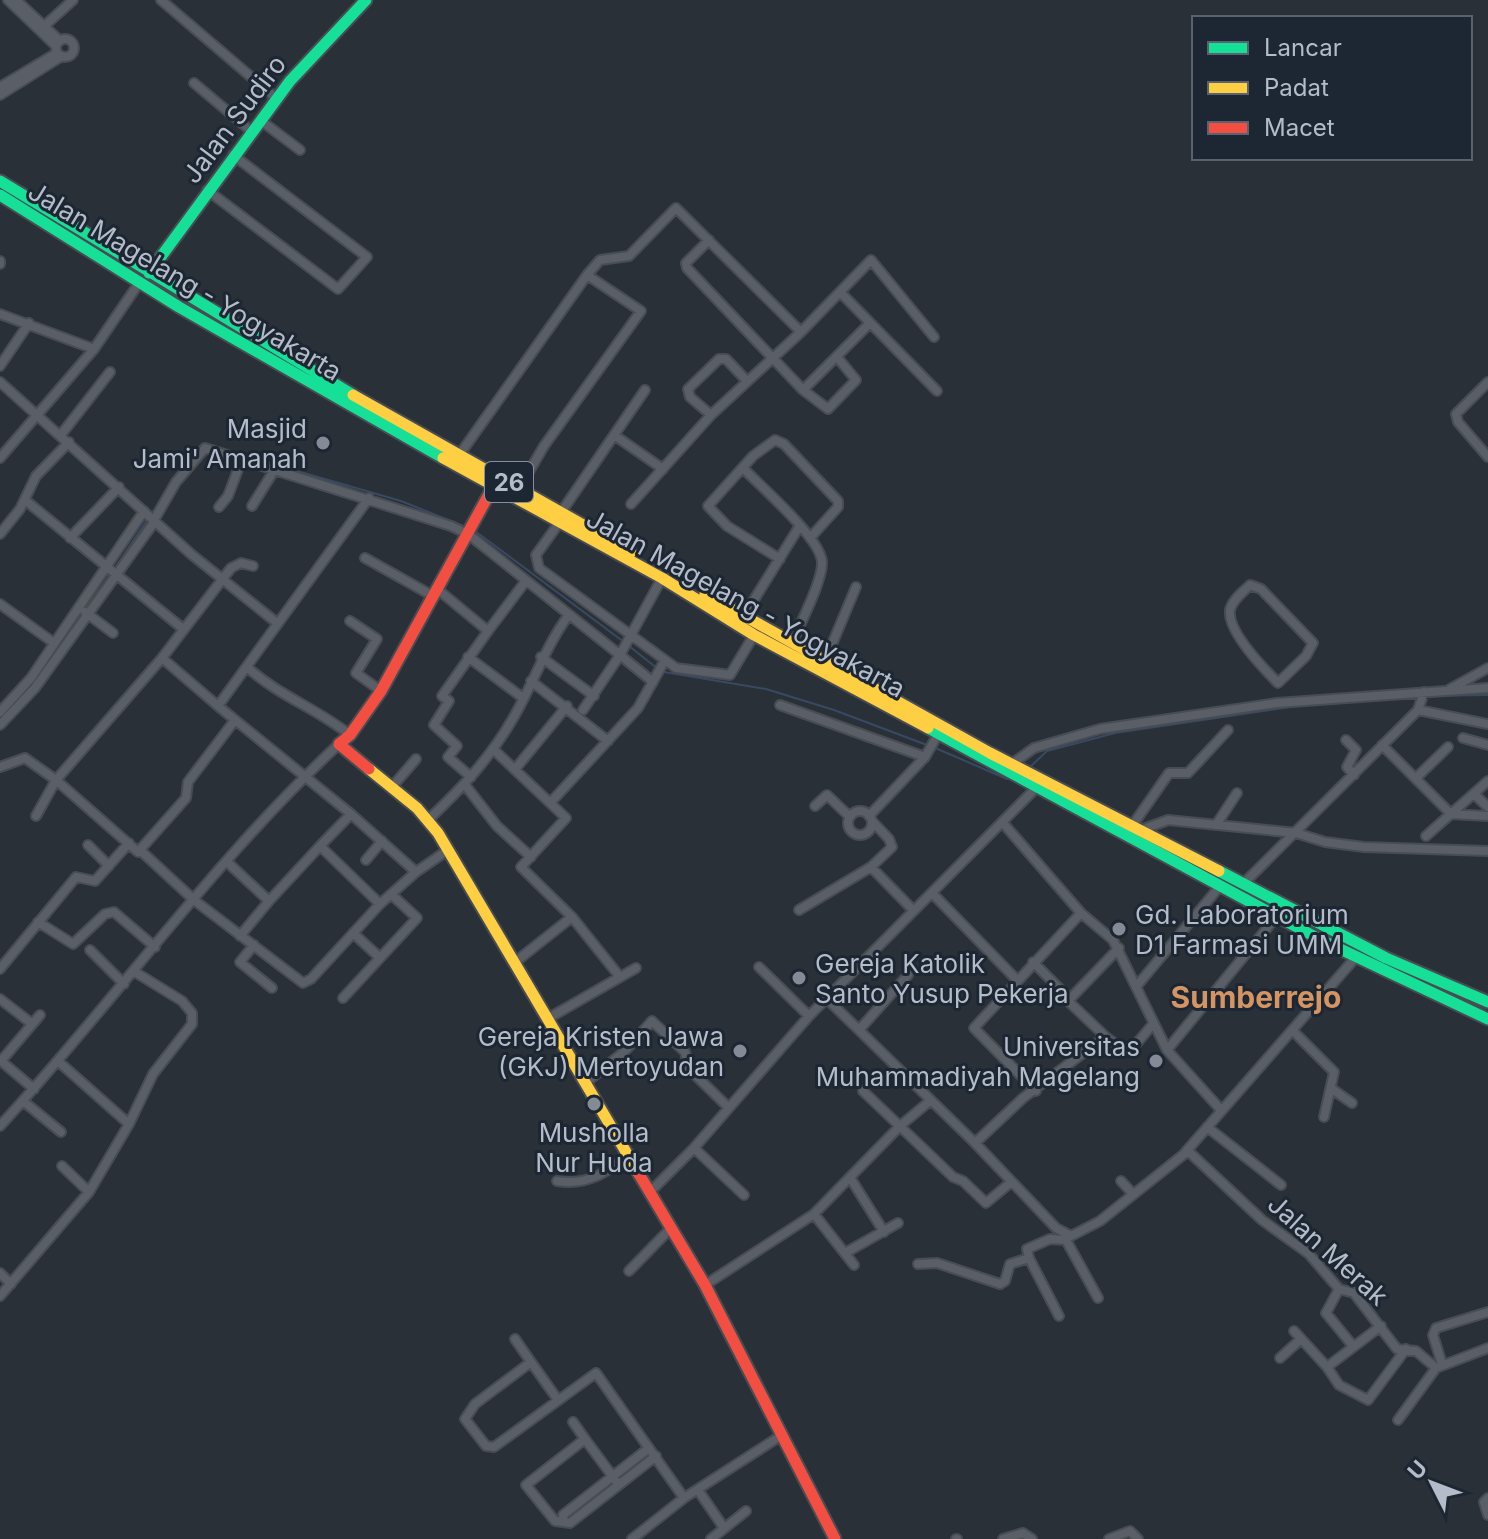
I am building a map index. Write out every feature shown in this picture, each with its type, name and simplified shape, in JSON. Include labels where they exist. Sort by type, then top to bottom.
[{"type":"main road","name":"Jalan Sudiro","points":[[149,273],[233,155],[305,63],[366,0]]},
{"type":"main road","name":"Jalan Magelang - Yogyakarta","points":[[0,181],[149,273],[520,487],[560,517],[754,635],[1011,768],[1032,787],[1319,939],[1397,979],[1488,1019]]},
{"type":"main road","name":"Jalan Magelang - Yogyakarta","points":[[0,195],[139,283],[493,487],[560,517],[825,661],[916,718],[936,738],[1011,768],[1026,770],[1328,928],[1437,982],[1488,1002]]},
{"type":"main road","points":[[493,487],[381,691],[350,735],[339,744],[429,819],[705,1285],[835,1539]]},
{"type":"main road","points":[[1319,939],[1328,928]]},
{"type":"street","points":[[8,0],[42,28]]},
{"type":"street","points":[[16,0],[59,49]]},
{"type":"street","points":[[42,28],[73,0]]},
{"type":"street","points":[[161,0],[277,99]]},
{"type":"street","points":[[0,87],[59,49]]},
{"type":"street","points":[[0,95],[59,49]]},
{"type":"street","points":[[194,83],[251,131]]},
{"type":"street","points":[[260,120],[300,150]]},
{"type":"street","points":[[207,190],[338,289],[367,257],[233,155]]},
{"type":"street","points":[[460,454],[600,260],[629,256],[676,208],[801,332]]},
{"type":"street","points":[[709,240],[686,263],[687,268],[803,390],[828,409],[856,381],[837,357]]},
{"type":"street","points":[[631,504],[711,415],[801,332],[872,260],[934,337]]},
{"type":"street","points":[[520,487],[551,436],[641,311],[587,275]]},
{"type":"street","points":[[0,458],[94,349],[139,283]]},
{"type":"street","points":[[840,292],[937,391]]},
{"type":"street","points":[[0,314],[94,349]]},
{"type":"street","points":[[0,366],[29,323]]},
{"type":"street","points":[[803,390],[870,323]]},
{"type":"street","points":[[711,415],[690,397],[688,389],[719,359],[726,359],[747,381]]},
{"type":"street","points":[[60,436],[110,372]]},
{"type":"street","points":[[0,382],[221,580],[277,623]]},
{"type":"street","points":[[1488,382],[1456,414],[1458,422],[1488,457]]},
{"type":"street","points":[[645,390],[536,555],[536,564],[656,677]]},
{"type":"street","points":[[614,435],[663,469]]},
{"type":"street","points":[[780,559],[727,526],[708,509],[743,468],[769,444],[780,440],[832,492],[838,507],[810,538]]},
{"type":"street","points":[[0,534],[25,500],[36,476],[69,442]]},
{"type":"street","points":[[0,725],[22,705],[83,611],[176,482],[201,451],[210,449],[470,530],[525,582],[568,616],[626,646],[665,660],[676,668],[730,675],[754,635]]},
{"type":"street","points":[[219,507],[229,494],[233,477],[242,461]]},
{"type":"street","points":[[743,468],[810,538],[820,555],[821,569],[792,644]]},
{"type":"street","points":[[252,506],[275,469]]},
{"type":"street","points":[[70,538],[119,487]]},
{"type":"street","points":[[218,706],[368,499]]},
{"type":"street","points":[[25,500],[182,628]]},
{"type":"street","points":[[112,571],[151,517]]},
{"type":"street","points":[[744,616],[799,527]]},
{"type":"street","points":[[365,558],[434,592],[488,631]]},
{"type":"street","points":[[36,816],[56,780],[162,658],[221,580],[236,565],[253,566]]},
{"type":"street","points":[[583,710],[626,646],[662,578]]},
{"type":"street","points":[[471,777],[448,757],[457,746],[434,725],[449,701],[442,696],[525,582]]},
{"type":"street","points":[[1277,703],[1278,683],[1241,639],[1230,614],[1231,606],[1250,585],[1261,589],[1313,643],[1306,656],[1278,683]]},
{"type":"street","points":[[825,661],[856,587]]},
{"type":"street","points":[[0,604],[54,643]]},
{"type":"street","points":[[83,611],[113,633]]},
{"type":"street","points":[[0,712],[83,611]]},
{"type":"street","points":[[429,819],[465,785],[493,749],[523,698],[541,657],[568,616]]},
{"type":"street","points":[[350,621],[377,639],[356,673],[381,691]]},
{"type":"street","points":[[468,657],[523,698]]},
{"type":"street","points":[[541,657],[594,696]]},
{"type":"street","points":[[162,658],[351,814],[416,872]]},
{"type":"street","points":[[551,802],[638,708],[665,660]]},
{"type":"street","points":[[248,668],[290,701],[318,711],[350,735]]},
{"type":"street","points":[[1446,691],[1488,668]]},
{"type":"street","points":[[531,681],[567,706],[608,741]]},
{"type":"street","points":[[1011,768],[1034,748],[1100,729],[1277,703],[1488,688]]},
{"type":"street","points":[[1243,884],[1419,708],[1424,694]]},
{"type":"street","points":[[780,705],[927,754]]},
{"type":"street","points":[[516,768],[567,706]]},
{"type":"street","points":[[1419,708],[1488,724]]},
{"type":"street","points":[[141,851],[183,803],[188,793],[188,782],[235,720]]},
{"type":"street","points":[[1136,828],[1169,773],[1188,773],[1228,730]]},
{"type":"street","points":[[815,806],[827,795],[850,817],[850,829],[858,835],[869,831],[871,818],[927,754],[936,738]]},
{"type":"street","points":[[1463,738],[1488,745]]},
{"type":"street","points":[[1346,740],[1356,750],[1347,767],[1354,775]]},
{"type":"street","points":[[0,1126],[59,1062],[226,861],[304,776],[339,744]]},
{"type":"street","points":[[1382,745],[1451,814],[1488,816]]},
{"type":"street","points":[[1416,778],[1448,747]]},
{"type":"street","points":[[493,749],[566,818],[521,867],[572,917],[620,977]]},
{"type":"street","points":[[0,767],[16,758],[25,758],[56,780],[194,900],[303,983],[311,979],[380,904],[416,872],[448,850]]},
{"type":"street","points":[[392,787],[416,759]]},
{"type":"street","points":[[1426,836],[1488,781]]},
{"type":"street","points":[[465,785],[497,826],[531,857]]},
{"type":"street","points":[[651,1191],[694,1148],[809,1016],[1003,823],[1032,787]]},
{"type":"street","points":[[1216,825],[1237,793]]},
{"type":"street","points":[[1474,794],[1488,807]]},
{"type":"street","points":[[799,910],[871,867],[892,847],[871,818],[857,812],[850,817]]},
{"type":"street","points":[[240,936],[351,814]]},
{"type":"street","points":[[1136,828],[1168,820],[1296,833],[1325,842],[1364,847],[1488,851]]},
{"type":"street","points":[[1003,823],[1081,913],[1119,948],[1167,1050],[1221,1110]]},
{"type":"street","points":[[366,860],[382,841]]},
{"type":"street","points":[[0,969],[76,877],[95,881],[129,843]]},
{"type":"street","points":[[88,845],[109,866]]},
{"type":"street","points":[[320,846],[380,904]]},
{"type":"street","points":[[226,861],[269,901]]},
{"type":"street","points":[[871,867],[913,910]]},
{"type":"street","points":[[1136,987],[1220,886]]},
{"type":"street","points":[[932,893],[1017,980]]},
{"type":"street","points":[[343,998],[378,956],[417,918],[415,912],[391,894]]},
{"type":"street","points":[[38,922],[73,944],[105,914],[114,912],[155,947]]},
{"type":"street","points":[[1036,1091],[974,1028],[1081,913]]},
{"type":"street","points":[[1167,1050],[1277,916]]},
{"type":"street","points":[[514,963],[572,917]]},
{"type":"street","points":[[353,933],[378,956]]},
{"type":"street","points":[[254,945],[241,959],[241,964],[272,988]]},
{"type":"street","points":[[1070,999],[1119,948]]},
{"type":"street","points":[[90,950],[124,984]]},
{"type":"street","points":[[1059,1316],[1026,1252],[1035,1245],[1055,1238],[1066,1238],[1100,1221],[1187,1150],[1356,957]]},
{"type":"street","points":[[1033,962],[1070,999],[1068,1001],[1124,1050],[1137,1043],[1153,1024]]},
{"type":"street","points":[[759,967],[809,1016]]},
{"type":"street","points":[[547,1019],[636,968]]},
{"type":"street","points":[[0,1296],[89,1192],[129,1124],[153,1074],[194,1019],[182,1001],[135,972]]},
{"type":"street","points":[[859,1030],[908,975]]},
{"type":"street","points":[[0,999],[31,1023]]},
{"type":"street","points":[[827,999],[975,1143],[1066,1238],[1098,1298]]},
{"type":"street","points":[[34,1089],[0,1060],[40,1015]]},
{"type":"street","points":[[585,1083],[624,1052],[652,1021],[685,1052],[689,1069],[728,1107]]},
{"type":"street","points":[[1293,1031],[1333,1070],[1332,1089],[1324,1117]]},
{"type":"street","points":[[975,1143],[1106,1037]]},
{"type":"street","points":[[59,1062],[129,1124]]},
{"type":"street","points":[[1332,1089],[1352,1103]]},
{"type":"street","points":[[863,1091],[953,1177],[963,1181],[988,1204],[1010,1183]]},
{"type":"street","points":[[705,1285],[814,1214],[900,1126],[931,1100]]},
{"type":"street","points":[[23,1101],[61,1132]]},
{"type":"street","points":[[1207,1127],[1281,1185]]},
{"type":"street","points":[[694,1148],[744,1195]]},
{"type":"street","name":"Jalan Merak","points":[[1187,1150],[1262,1220],[1309,1254],[1339,1289],[1354,1293],[1397,1349],[1416,1351],[1439,1366]]},
{"type":"street","points":[[557,1181],[577,1184],[590,1180],[630,1154]]},
{"type":"street","points":[[62,1166],[89,1192]]},
{"type":"street","points":[[851,1179],[884,1232]]},
{"type":"street","points":[[1121,1181],[1133,1194]]},
{"type":"street","points":[[814,1214],[854,1265]]},
{"type":"street","points":[[845,1253],[898,1223]]},
{"type":"street","points":[[629,1271],[671,1228]]},
{"type":"street","points":[[918,1264],[937,1263],[1000,1284],[1005,1281],[1010,1264],[1029,1258]]},
{"type":"street","points":[[0,1273],[11,1284]]},
{"type":"street","points":[[1339,1289],[1326,1313],[1353,1346]]},
{"type":"street","points":[[1439,1366],[1433,1335],[1436,1328],[1488,1312]]},
{"type":"street","points":[[1327,1367],[1381,1326]]},
{"type":"street","points":[[1294,1331],[1339,1385],[1368,1400],[1406,1349]]},
{"type":"street","points":[[515,1339],[558,1400]]},
{"type":"street","points":[[1280,1358],[1301,1339]]},
{"type":"street","points":[[1398,1420],[1439,1366],[1486,1349],[1488,1362]]},
{"type":"street","points":[[531,1362],[469,1410],[465,1419],[489,1448],[592,1374],[598,1374],[684,1498]]},
{"type":"street","points":[[573,1422],[619,1485]]},
{"type":"street","points":[[632,1539],[684,1498],[782,1435]]},
{"type":"street","points":[[585,1439],[526,1485],[555,1521],[570,1523],[656,1456]]},
{"type":"street","points":[[564,1522],[563,1515],[649,1448]]},
{"type":"street","points":[[698,1490],[724,1528]]},
{"type":"street","points":[[1488,1498],[1484,1501],[1488,1515]]},
{"type":"street","points":[[711,1539],[746,1511]]},
{"type":"street","points":[[1109,1539],[1130,1531],[1138,1539]]},
{"type":"street","points":[[1003,1539],[1021,1533],[1032,1539]]},
{"type":"waterway","points":[[217,448],[401,501],[466,527]]},
{"type":"waterway","points":[[177,475],[191,458]]},
{"type":"waterway","points":[[151,515],[159,504]]},
{"type":"waterway","points":[[115,568],[147,520]]},
{"type":"waterway","points":[[475,531],[624,642]]},
{"type":"waterway","points":[[62,643],[111,573]]},
{"type":"waterway","points":[[629,646],[658,669]]},
{"type":"waterway","points":[[664,672],[766,689],[834,710],[927,745]]},
{"type":"waterway","points":[[1429,696],[1488,695]]},
{"type":"waterway","points":[[1029,768],[1047,751],[1115,733],[1304,705]]},
{"type":"waterway","points":[[0,719],[5,713]]},
{"type":"waterway","points":[[933,747],[1007,779]]},
{"type":"traffic: fast","points":[[149,273],[290,81],[366,0]]},
{"type":"traffic: fast","points":[[0,181],[353,395]]},
{"type":"traffic: fast","points":[[0,195],[179,307],[443,458]]},
{"type":"traffic: fast","points":[[928,728],[1319,939],[1488,1019]]},
{"type":"traffic: fast","points":[[1219,871],[1386,958],[1488,1002]]},
{"type":"traffic: slow","points":[[353,395],[631,552]]},
{"type":"traffic: slow","points":[[443,458],[662,578],[754,635],[928,728]]},
{"type":"traffic: slow","points":[[705,594],[990,753],[1219,871]]},
{"type":"traffic: slow","points":[[369,769],[417,808],[438,833],[639,1174]]},
{"type":"traffic: jam","points":[[369,769],[339,744],[350,735],[381,691],[493,487]]},
{"type":"traffic: jam","points":[[639,1174],[705,1285],[835,1539]]},
{"type":"place","name":"Masjid Jami' Amanah","points":[[323,443]]},
{"type":"place","name":"Gd. Laboratorium D1 Farmasi UMM","points":[[1119,929]]},
{"type":"place","name":"Gereja Katolik Santo Yusup Pekerja","points":[[799,978]]},
{"type":"place","name":"Gereja Kristen Jawa (GKJ) Mertoyudan","points":[[740,1051]]},
{"type":"place","name":"Universitas Muhammadiyah Magelang","points":[[1156,1061]]},
{"type":"place","name":"Musholla Nur Huda","points":[[594,1104]]},
{"type":"district","name":"Sumberrejo","points":[[1256,997]]}]
